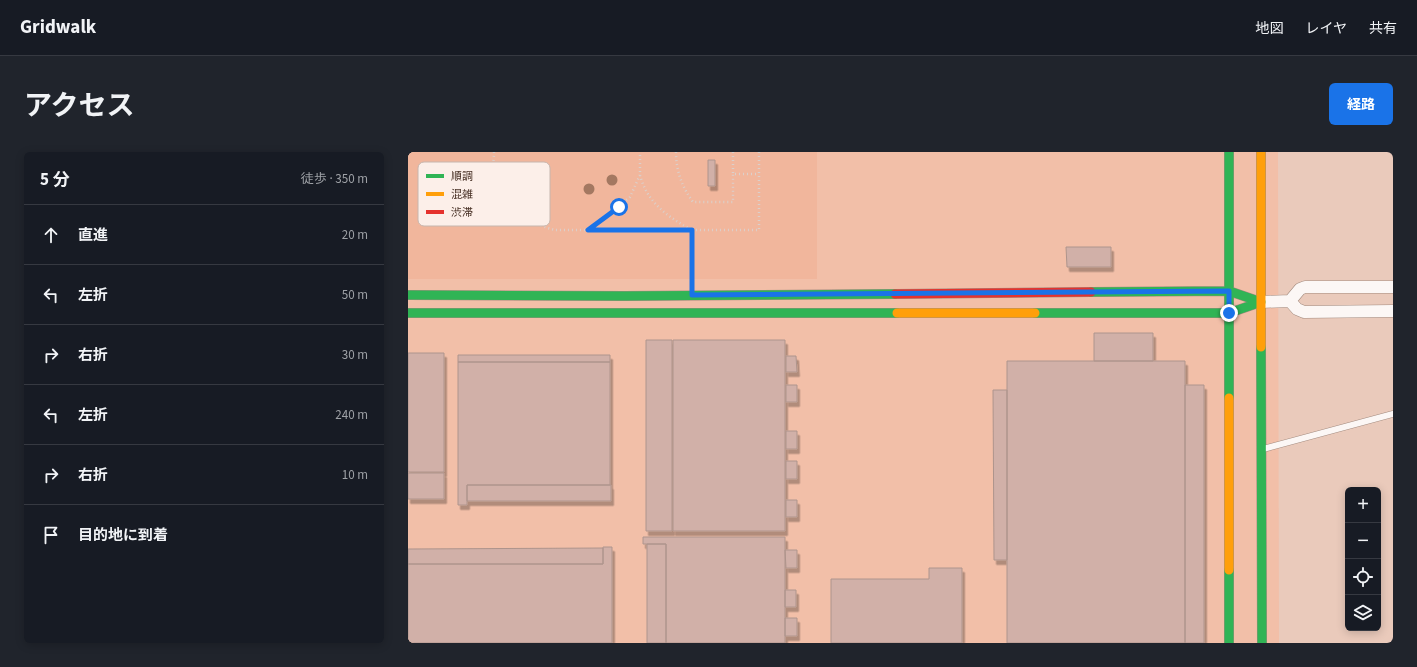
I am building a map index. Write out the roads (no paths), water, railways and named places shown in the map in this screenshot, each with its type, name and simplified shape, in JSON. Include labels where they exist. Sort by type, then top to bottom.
[{"type":"street","points":[[1229,152],[1229,643]]},
{"type":"street","points":[[1261,152],[1262,643]]},
{"type":"street","points":[[408,313],[1229,313],[1261,302],[1290,301],[1300,289],[1305,288],[1393,287]]},
{"type":"street","points":[[408,295],[692,295],[1229,291],[1261,302]]},
{"type":"street","points":[[1290,301],[1297,309],[1304,312],[1393,310]]},
{"type":"lane","points":[[1262,449],[1393,414]]}]
